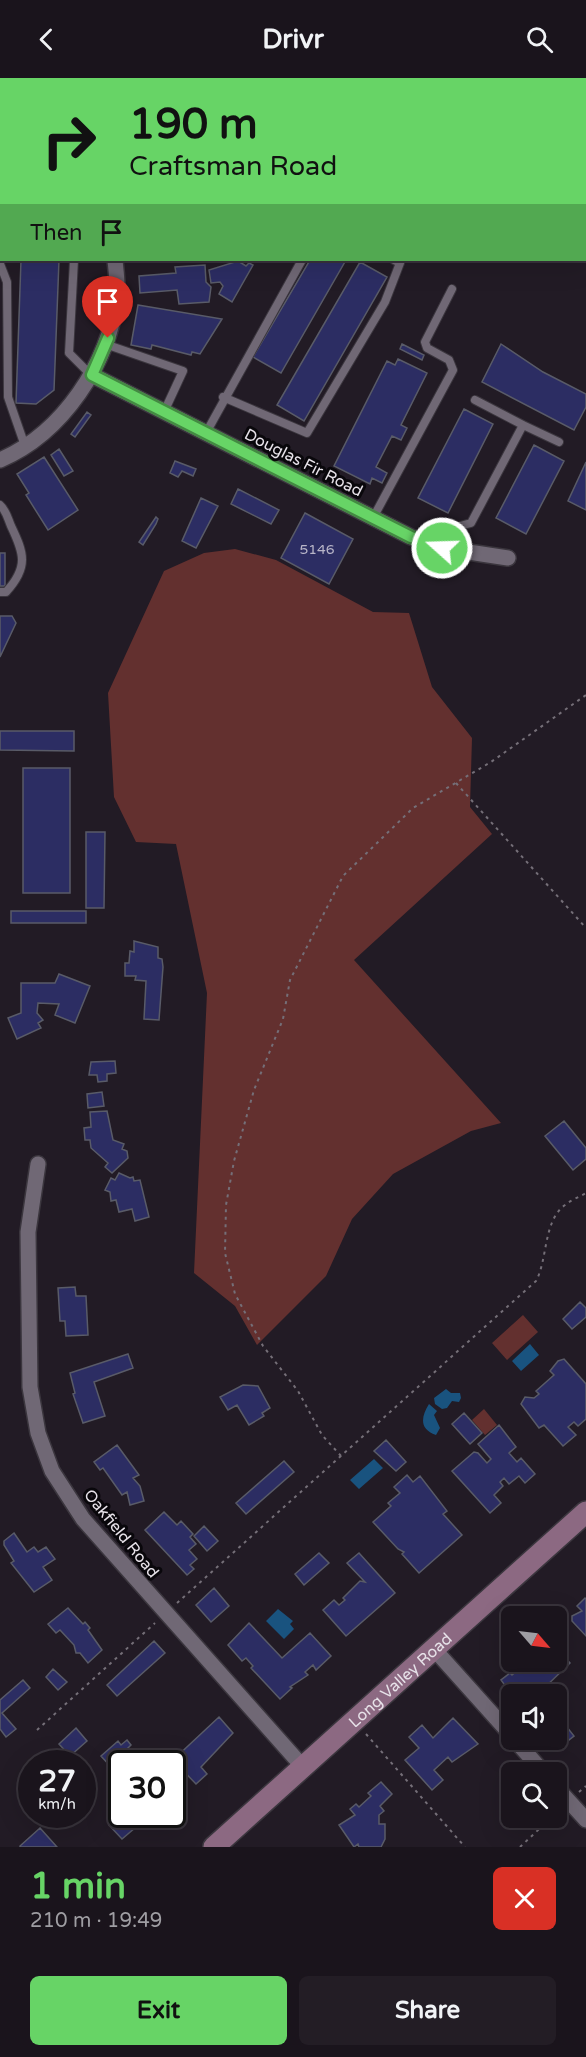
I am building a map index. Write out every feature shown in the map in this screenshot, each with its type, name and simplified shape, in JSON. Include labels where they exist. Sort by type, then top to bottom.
[{"type":"street","points":[[0,460],[42,434],[92,375],[105,344],[117,295],[115,261]]},
{"type":"street","name":"Douglas Fir Road","points":[[92,375],[415,538],[442,548],[508,558]]},
{"type":"street","name":"Oakfield Road","points":[[38,1164],[28,1232],[30,1387],[38,1433],[52,1471],[83,1519],[303,1767]]},
{"type":"street","name":"Long Valley Road","points":[[214,1847],[586,1512]]},
{"type":"street","points":[[434,1649],[501,1724]]},
{"type":"street","points":[[524,1750],[534,1762]]},
{"type":"street","points":[[567,1799],[586,1820]]},
{"type":"lane","points":[[74,261],[69,352],[92,375]]},
{"type":"lane","points":[[206,433],[223,398],[301,261]]},
{"type":"lane","points":[[223,398],[307,433],[385,302],[400,264],[396,261]]},
{"type":"lane","points":[[0,264],[7,282],[8,397],[25,446]]},
{"type":"lane","points":[[373,518],[453,370],[449,360],[427,348],[425,342],[452,289]]},
{"type":"lane","points":[[105,344],[183,371],[164,412]]},
{"type":"lane","points":[[475,400],[559,442]]},
{"type":"lane","points":[[415,538],[471,523],[523,425]]},
{"type":"lane","points":[[0,505],[23,552],[21,566],[13,584],[6,592],[0,592]]},
{"type":"path","points":[[341,1456],[322,1435],[298,1391],[263,1346],[235,1294],[225,1253],[226,1205],[234,1161],[254,1090],[283,1019],[290,980],[297,962],[320,925],[336,886],[413,808],[456,783],[586,696]]},
{"type":"path","points":[[456,783],[586,928]]},
{"type":"path","points":[[37,1730],[536,1281],[542,1270],[552,1223],[562,1206],[586,1193]]},
{"type":"path","points":[[354,1721],[465,1847]]},
{"type":"path","points":[[519,1847],[540,1828]]},
{"type":"shaded area","points":[[235,549],[276,560],[373,612],[409,613],[432,687],[472,738],[470,807],[492,834],[354,960],[501,1123],[471,1131],[393,1174],[352,1219],[326,1276],[257,1345],[235,1306],[194,1273],[207,993],[176,844],[136,842],[114,797],[108,693],[164,571],[204,553]]},
{"type":"shaded area","points":[[523,1315],[538,1332],[507,1360],[492,1343]]},
{"type":"shaded area","points":[[484,1409],[497,1425],[485,1435],[472,1420]]},
{"type":"water","points":[[530,1344],[539,1355],[521,1371],[512,1361]]},
{"type":"water","points":[[446,1389],[451,1393],[460,1393],[461,1398],[459,1402],[452,1401],[447,1408],[442,1409],[435,1404],[434,1398]]},
{"type":"water","points":[[429,1404],[437,1411],[434,1415],[440,1428],[436,1435],[424,1426],[423,1422],[424,1413]]},
{"type":"water","points":[[374,1459],[383,1468],[359,1489],[350,1480]]},
{"type":"water","points":[[278,1609],[293,1621],[290,1624],[294,1629],[284,1639],[266,1621]]},
{"type":"building","points":[[21,261],[59,261],[54,390],[36,404],[16,403]]},
{"type":"building","points":[[238,261],[246,266],[249,263],[253,265],[232,302],[219,294],[223,286],[220,282],[211,283],[209,270]]},
{"type":"building","points":[[309,261],[345,261],[281,373],[253,357]]},
{"type":"building","points":[[360,262],[387,277],[304,421],[277,405]]},
{"type":"building","points":[[205,265],[206,282],[211,287],[209,302],[179,304],[177,290],[140,293],[139,276],[176,273],[175,267]]},
{"type":"building","points":[[138,305],[222,319],[200,354],[192,352],[191,355],[152,345],[151,349],[131,345]]},
{"type":"building","points":[[402,344],[424,355],[422,360],[400,349]]},
{"type":"building","points":[[501,344],[543,372],[586,394],[586,407],[574,430],[482,382]]},
{"type":"building","points":[[398,359],[427,373],[401,425],[407,428],[401,440],[392,436],[376,467],[387,473],[382,483],[372,478],[370,484],[334,466],[387,361],[395,365]]},
{"type":"building","points":[[464,409],[493,424],[448,513],[418,498]]},
{"type":"building","points":[[87,412],[91,415],[75,437],[71,434]]},
{"type":"building","points":[[534,445],[564,461],[526,534],[496,518]]},
{"type":"building","points":[[59,449],[73,471],[64,476],[51,455]]},
{"type":"building","points":[[44,457],[78,510],[48,530],[26,495],[29,493],[17,474]]},
{"type":"building","points":[[175,461],[196,469],[193,476],[182,471],[178,477],[170,473]]},
{"type":"building","points":[[586,462],[586,510],[568,501]]},
{"type":"building","points":[[238,489],[279,510],[271,524],[231,504]]},
{"type":"building","points":[[201,498],[218,506],[196,548],[182,541]]},
{"type":"building","points":[[305,513],[353,539],[329,584],[281,558]]},
{"type":"building","points":[[156,517],[158,519],[156,524],[143,545],[139,542]]},
{"type":"building","points":[[0,553],[5,553],[5,586],[0,586]]},
{"type":"building","points":[[0,616],[12,616],[16,623],[0,657]]},
{"type":"building","points":[[0,731],[74,731],[74,751],[0,750]]},
{"type":"building","points":[[23,768],[70,768],[70,893],[23,893]]},
{"type":"building","points":[[86,832],[105,832],[104,908],[86,908]]},
{"type":"building","points":[[11,911],[86,911],[86,923],[11,923]]},
{"type":"building","points":[[134,941],[158,947],[158,958],[162,959],[159,1020],[144,1019],[146,981],[135,980],[136,976],[125,976],[125,963],[129,963],[130,951],[134,952]]},
{"type":"building","points":[[59,974],[90,986],[75,1023],[55,1015],[59,1004],[38,1003],[37,1013],[43,1020],[38,1023],[41,1028],[17,1039],[8,1018],[21,1013],[21,983],[55,983]]},
{"type":"building","points":[[115,1061],[116,1073],[107,1074],[107,1081],[98,1082],[97,1075],[89,1075],[91,1062]]},
{"type":"building","points":[[102,1092],[104,1106],[88,1108],[87,1094]]},
{"type":"building","points":[[107,1111],[113,1140],[124,1144],[122,1149],[127,1151],[128,1158],[112,1173],[105,1167],[108,1163],[91,1148],[90,1140],[85,1140],[84,1128],[91,1127],[90,1112]]},
{"type":"building","points":[[564,1121],[586,1148],[586,1159],[573,1170],[545,1136]]},
{"type":"building","points":[[119,1173],[133,1177],[134,1181],[140,1180],[149,1217],[135,1221],[132,1209],[119,1212],[116,1200],[111,1201],[110,1192],[105,1190],[111,1178],[115,1180]]},
{"type":"building","points":[[75,1287],[76,1296],[86,1296],[88,1335],[66,1336],[65,1321],[60,1321],[58,1288]]},
{"type":"building","points":[[580,1302],[586,1308],[586,1317],[572,1329],[563,1319]]},
{"type":"building","points":[[128,1354],[133,1368],[94,1382],[105,1416],[83,1423],[73,1394],[75,1393],[70,1373]]},
{"type":"building","points":[[564,1359],[586,1384],[586,1419],[578,1426],[574,1422],[568,1427],[576,1435],[563,1446],[544,1425],[539,1428],[521,1404],[525,1397],[534,1398],[539,1394],[536,1391],[554,1375],[550,1371],[558,1361]]},
{"type":"building","points":[[243,1385],[258,1386],[270,1408],[262,1413],[264,1416],[249,1425],[237,1405],[228,1410],[220,1397]]},
{"type":"building","points":[[464,1413],[482,1433],[470,1444],[452,1424]]},
{"type":"building","points":[[499,1425],[516,1447],[509,1453],[517,1462],[521,1458],[535,1474],[525,1483],[519,1476],[509,1484],[504,1478],[500,1482],[503,1486],[494,1495],[501,1503],[490,1513],[452,1471],[474,1452],[478,1453],[487,1463],[491,1459],[478,1444]]},
{"type":"building","points":[[386,1440],[406,1462],[396,1471],[374,1451]]},
{"type":"building","points":[[117,1445],[139,1475],[133,1478],[140,1486],[144,1501],[130,1505],[127,1492],[122,1495],[103,1468],[100,1470],[94,1462]]},
{"type":"building","points":[[284,1461],[294,1472],[246,1514],[236,1503]]},
{"type":"building","points":[[407,1475],[413,1482],[420,1476],[447,1511],[443,1514],[462,1535],[419,1573],[402,1554],[404,1552],[398,1549],[373,1522],[391,1506],[388,1503],[400,1493],[394,1487]]},
{"type":"building","points":[[164,1512],[177,1525],[181,1521],[193,1534],[190,1537],[196,1544],[189,1550],[197,1559],[190,1565],[194,1569],[187,1575],[145,1530]]},
{"type":"building","points":[[204,1526],[218,1541],[207,1551],[194,1536]]},
{"type":"building","points":[[14,1533],[27,1552],[34,1547],[38,1552],[46,1547],[55,1559],[43,1567],[52,1580],[34,1592],[11,1563],[14,1561],[4,1545],[4,1541]]},
{"type":"building","points":[[319,1553],[329,1563],[304,1585],[295,1574]]},
{"type":"building","points":[[359,1553],[395,1593],[346,1636],[323,1610],[334,1600],[339,1605],[360,1581],[365,1582],[347,1563]]},
{"type":"building","points":[[214,1588],[229,1606],[211,1622],[196,1605]]},
{"type":"building","points":[[585,1598],[586,1636],[572,1621],[572,1616],[582,1611],[577,1606]]},
{"type":"building","points":[[68,1608],[90,1628],[88,1630],[102,1650],[88,1663],[80,1653],[76,1653],[74,1645],[60,1630],[56,1633],[48,1624]]},
{"type":"building","points":[[249,1623],[282,1658],[310,1633],[331,1656],[316,1670],[313,1665],[305,1672],[308,1675],[290,1687],[292,1688],[280,1699],[251,1668],[253,1666],[246,1658],[242,1661],[228,1645]]},
{"type":"building","points":[[154,1641],[165,1653],[117,1696],[107,1685]]},
{"type":"building","points":[[53,1669],[67,1682],[58,1690],[46,1677]]},
{"type":"building","points":[[516,1672],[561,1672],[548,1684],[504,1684],[501,1680],[510,1673],[512,1675]]},
{"type":"building","points":[[23,1680],[30,1688],[2,1713],[16,1729],[6,1737],[0,1729],[0,1700]]},
{"type":"building","points":[[219,1717],[233,1733],[201,1767],[207,1774],[196,1784],[186,1774],[186,1750],[184,1750]]},
{"type":"building","points":[[453,1718],[478,1744],[452,1762],[448,1757],[434,1770],[443,1780],[432,1790],[405,1760],[419,1748],[409,1737],[422,1725],[433,1738]]},
{"type":"building","points":[[567,1727],[574,1736],[567,1742]]},
{"type":"building","points":[[76,1728],[87,1741],[77,1750],[64,1750],[59,1744]]},
{"type":"building","points":[[127,1740],[131,1745],[126,1750],[108,1750],[108,1764],[101,1756],[118,1741],[121,1745]]},
{"type":"building","points":[[381,1782],[392,1794],[380,1806],[384,1811],[379,1815],[379,1824],[385,1824],[385,1839],[381,1847],[359,1847],[358,1844],[354,1847],[339,1825],[355,1815],[350,1809],[356,1804],[359,1807],[371,1796],[368,1793]]},
{"type":"building","points":[[40,1828],[57,1847],[20,1847]]},
{"type":"building","points":[[112,1828],[135,1828],[122,1839]]},
{"type":"route","points":[[108,338],[92,375],[411,537],[442,548]]}]
